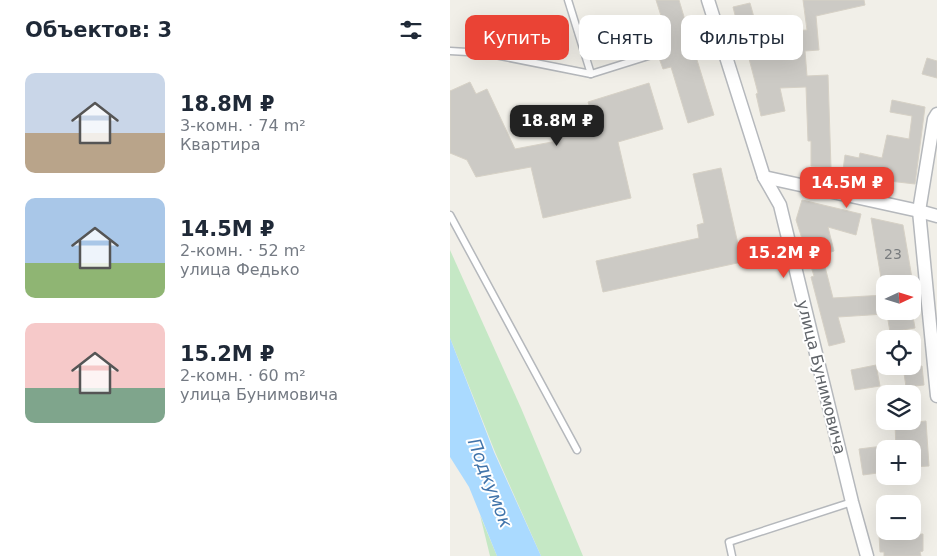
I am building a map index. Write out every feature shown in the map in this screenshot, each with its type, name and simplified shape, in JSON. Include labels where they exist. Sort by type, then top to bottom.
[{"type":"street","name":"улица Бунимовича","points":[[708,0],[712,15]]},
{"type":"street","name":"улица Бунимовича","points":[[726,60],[764,177],[780,205],[852,502],[867,556]]},
{"type":"street","points":[[937,114],[934,119],[919,210],[937,396]]},
{"type":"street","points":[[764,177],[919,210],[937,216]]},
{"type":"lane","points":[[568,0],[590,74]]},
{"type":"lane","points":[[450,52],[485,53],[590,74],[635,60]]},
{"type":"lane","points":[[450,215],[576,450]]},
{"type":"lane","points":[[732,556],[728,542],[852,502]]},
{"type":"green space","points":[[450,250],[521,408],[583,556],[541,556],[495,452],[450,338]]},
{"type":"green space","points":[[480,515],[497,556],[490,556]]},
{"type":"water","name":"Подкумок","points":[[450,338],[494,452],[541,556],[497,556],[469,487],[450,457]]},
{"type":"building","points":[[656,0],[679,0],[683,15],[681,15],[681,60],[697,60],[714,115],[688,123],[671,67],[663,69],[660,60],[671,60],[671,15],[661,15]]},
{"type":"building","points":[[803,0],[864,0],[865,5],[816,16],[819,50],[805,51],[807,76],[828,75],[831,168],[811,166],[811,141],[808,141],[806,87],[780,88],[785,111],[761,116],[756,94],[758,93],[749,60],[803,60],[803,30],[807,30]]},
{"type":"building","points":[[750,3],[753,15],[735,15],[733,7]]},
{"type":"building","points":[[927,58],[937,61],[937,78],[922,74]]},
{"type":"building","points":[[470,82],[476,94],[487,89],[515,149],[557,141],[553,124],[592,114],[588,102],[649,83],[663,129],[618,142],[631,198],[543,218],[531,167],[476,177],[467,160],[450,153],[450,91]]},
{"type":"building","points":[[892,100],[925,107],[915,184],[889,181],[843,170],[845,155],[859,158],[860,153],[882,158],[887,135],[909,139],[912,116],[890,112]]},
{"type":"building","points":[[721,168],[742,262],[603,292],[596,261],[699,238],[697,225],[704,223],[693,174]]},
{"type":"building","points":[[802,200],[861,214],[856,235],[828,227],[834,251],[822,255],[833,298],[876,296],[876,315],[838,317],[845,342],[829,346],[811,277],[814,276],[796,220]]},
{"type":"building","points":[[871,218],[903,225],[911,275],[880,275]]},
{"type":"building","points":[[888,320],[914,320],[915,328],[890,330]]},
{"type":"building","points":[[876,365],[876,375],[878,375],[880,385],[855,390],[851,370]]},
{"type":"building","points":[[922,366],[924,385],[906,385],[904,375],[921,375]]},
{"type":"building","points":[[921,421],[926,421],[929,466],[921,466],[921,440],[896,440],[895,430],[921,430]]},
{"type":"building","points":[[876,447],[876,473],[863,475],[859,449]]},
{"type":"building","points":[[921,534],[923,534],[923,551],[920,552],[921,556],[884,556],[884,552],[880,552],[879,540],[921,540]]}]
